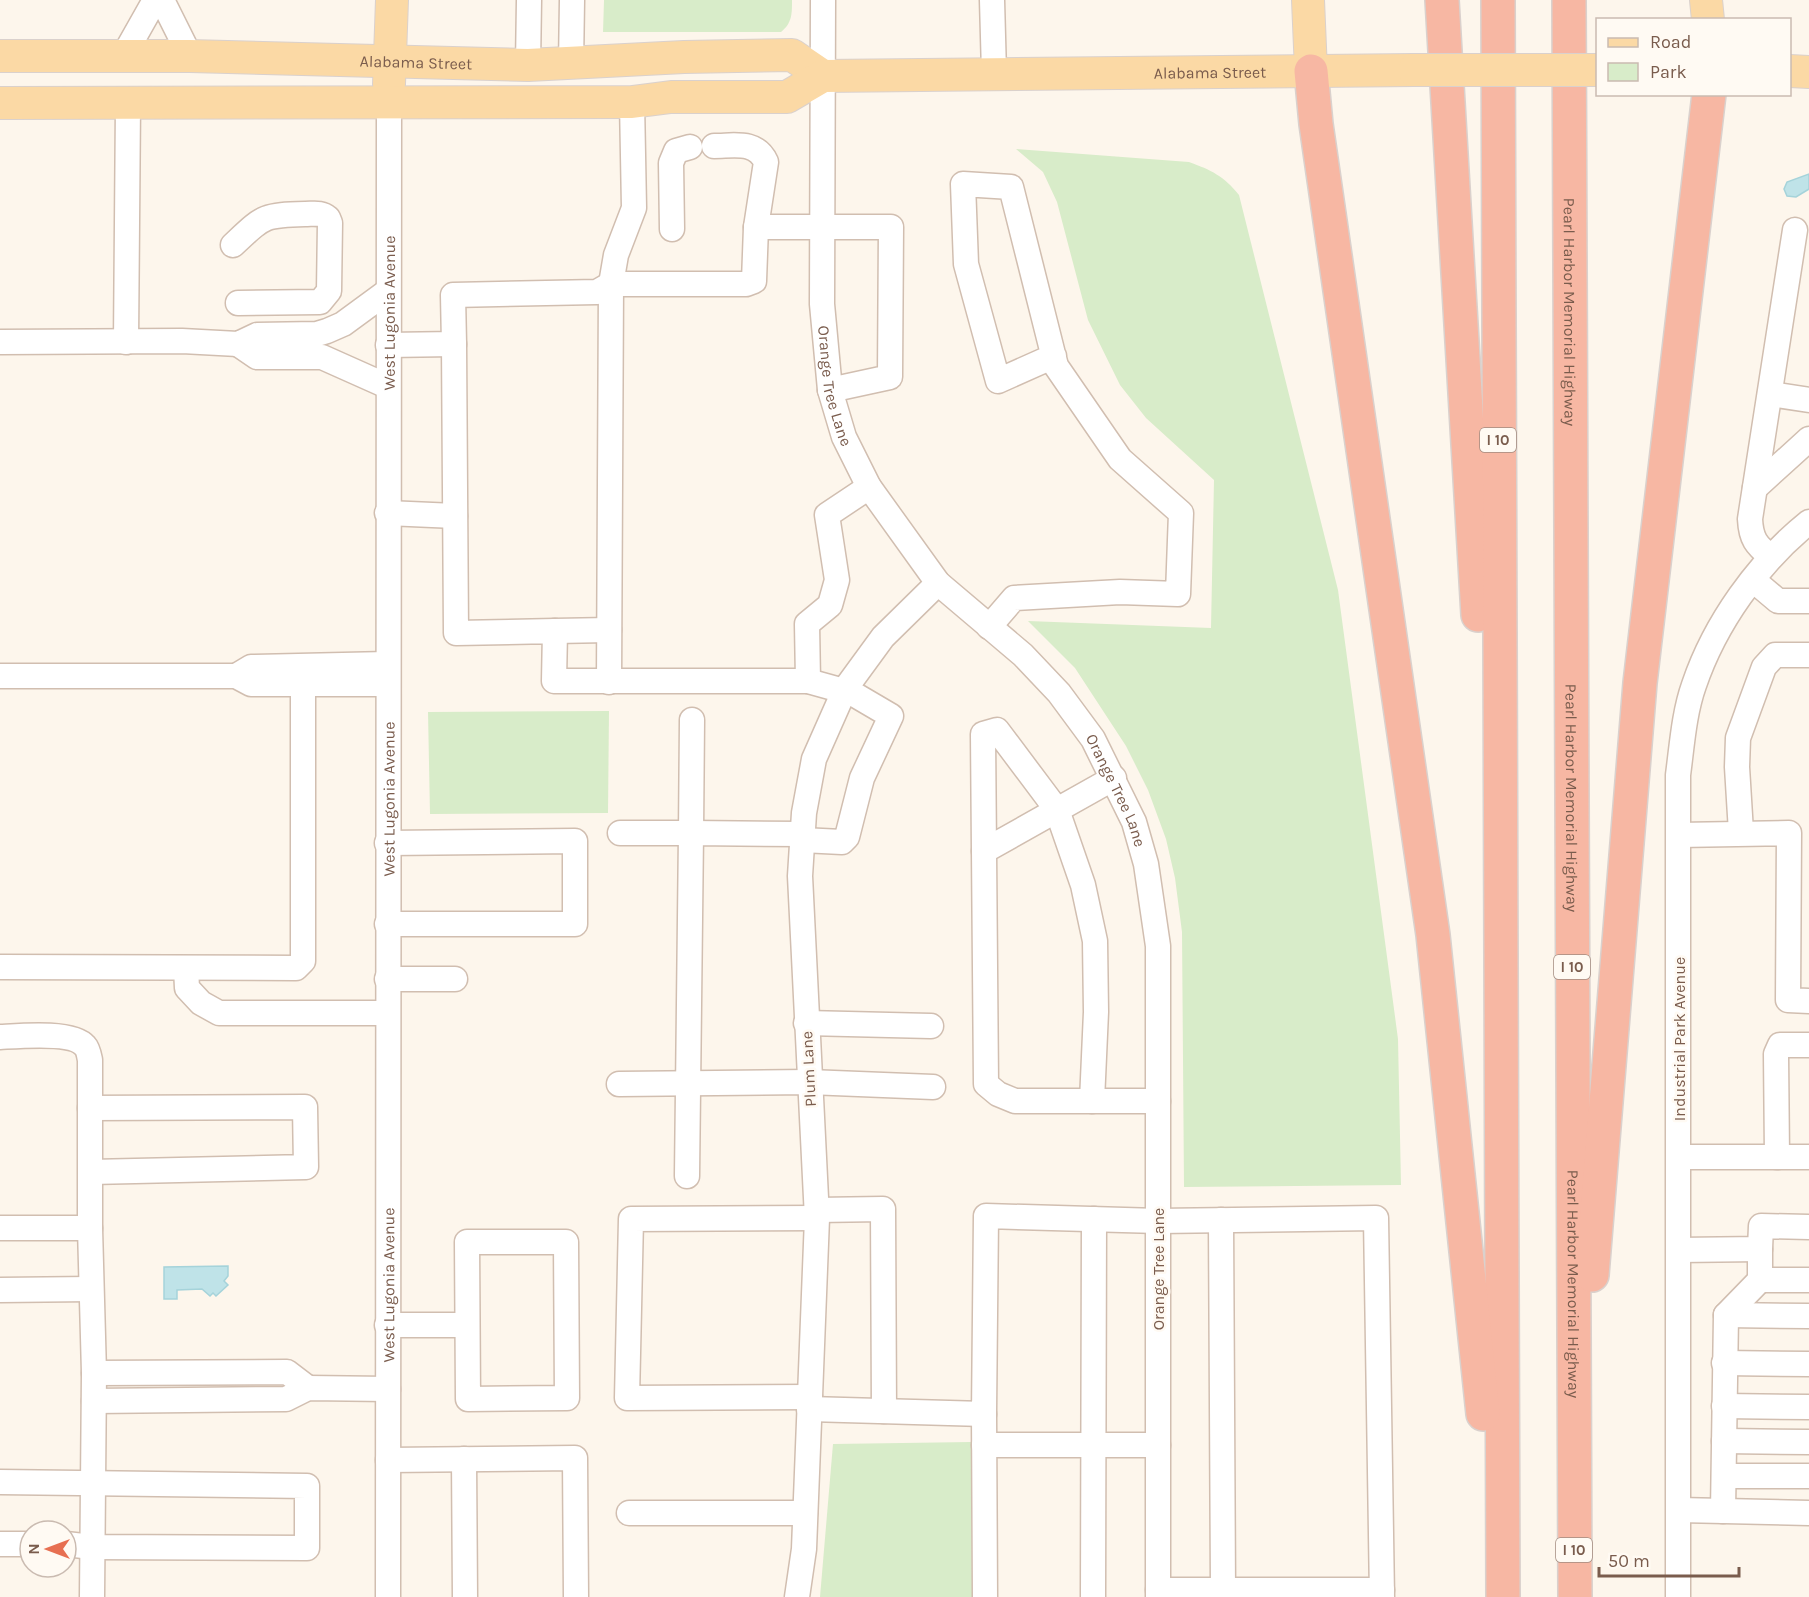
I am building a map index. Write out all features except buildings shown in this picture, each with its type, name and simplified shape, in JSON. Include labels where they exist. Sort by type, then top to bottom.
[{"type":"highway","points":[[1442,0],[1478,623],[1499,881]]},
{"type":"highway","name":"I 10","points":[[1498,0],[1503,1597]]},
{"type":"highway","name":"Pearl Harbor Memorial Highway","points":[[1571,6],[1575,1597]]},
{"type":"highway","points":[[1311,71],[1317,136],[1433,935],[1503,1597]]},
{"type":"highway","points":[[1574,1504],[1640,683],[1709,96]]},
{"type":"main road","name":"West Lugonia Avenue","points":[[389,102],[392,0]]},
{"type":"main road","points":[[1308,0],[1311,71]]},
{"type":"main road","points":[[1706,0],[1708,18]]},
{"type":"main road","name":"Alabama Street","points":[[0,56],[190,56],[390,63],[572,65],[684,57],[792,55],[823,76]]},
{"type":"main road","name":"Alabama Street","points":[[0,103],[632,102],[671,97],[787,97],[823,76],[1596,70]]},
{"type":"main road","points":[[1791,71],[1809,72]]},
{"type":"street","points":[[124,55],[155,0]]},
{"type":"street","points":[[162,0],[190,56]]},
{"type":"street","points":[[528,65],[529,0]]},
{"type":"street","points":[[572,0],[572,65]]},
{"type":"street","name":"Orange Tree Lane","points":[[823,0],[822,304],[830,390],[844,437],[869,487],[938,583],[1023,655],[1059,693],[1093,739],[1134,822],[1155,911],[1158,946],[1158,1594]]},
{"type":"street","points":[[992,0],[994,73]]},
{"type":"street","name":"West Lugonia Avenue","points":[[388,1597],[387,386],[389,102]]},
{"type":"street","points":[[609,682],[611,284],[616,255],[634,208],[632,102]]},
{"type":"street","points":[[126,342],[128,103]]},
{"type":"street","points":[[609,630],[456,633],[453,295],[597,292],[611,284],[746,284],[754,281],[756,227],[766,173],[762,152],[752,145],[702,146],[676,151],[671,163],[672,229]]},
{"type":"street","points":[[989,627],[1014,598],[1120,592],[1178,594],[1180,513],[1120,459],[1056,366],[1054,356],[1011,188],[963,184],[966,264],[998,381],[1054,356]]},
{"type":"street","points":[[233,245],[255,225],[271,215],[321,214],[328,218],[330,224],[329,291],[320,302],[238,303]]},
{"type":"street","points":[[756,227],[821,225],[891,227],[890,377],[830,390]]},
{"type":"street","points":[[1771,557],[1756,546],[1751,536],[1750,519],[1795,230]]},
{"type":"street","points":[[0,342],[238,344],[256,335],[317,334],[343,324],[388,291]]},
{"type":"street","points":[[238,344],[257,357],[322,357],[387,386]]},
{"type":"street","points":[[388,345],[454,344]]},
{"type":"street","points":[[1770,394],[1809,400]]},
{"type":"street","points":[[1755,488],[1809,439]]},
{"type":"street","points":[[808,681],[807,624],[830,605],[837,580],[827,515],[869,487]]},
{"type":"street","points":[[387,513],[455,516]]},
{"type":"street","name":"Industrial Park Avenue","points":[[1678,1597],[1678,775],[1684,730],[1694,685],[1713,641],[1771,557],[1809,522]]},
{"type":"street","points":[[1753,580],[1778,601],[1809,601]]},
{"type":"street","name":"Plum Lane","points":[[797,1597],[804,1513],[817,1214],[808,1082],[801,876],[804,813],[814,759],[845,690],[883,637],[938,583]]},
{"type":"street","points":[[555,631],[554,681],[808,681],[845,690],[891,716],[862,778],[847,837],[842,842],[802,837],[620,833]]},
{"type":"street","points":[[1741,832],[1737,766],[1738,738],[1764,667],[1775,655],[1809,655]]},
{"type":"street","points":[[237,676],[251,667],[387,674]]},
{"type":"street","points":[[0,676],[237,676],[251,684],[303,685],[387,674]]},
{"type":"street","points":[[0,967],[296,968],[303,961],[303,685]]},
{"type":"street","points":[[687,1176],[692,720]]},
{"type":"street","points":[[1092,1101],[1096,1012],[1095,941],[1083,885],[1057,810],[998,730],[983,734],[986,1084],[998,1094],[1015,1101],[1092,1101],[1158,1101]]},
{"type":"street","points":[[984,851],[1114,778]]},
{"type":"street","points":[[1679,835],[1741,832],[1799,833],[1788,1000],[1809,1001]]},
{"type":"street","points":[[387,843],[575,841],[575,924],[387,924]]},
{"type":"street","points":[[186,968],[187,987],[201,1003],[219,1013],[387,1013]]},
{"type":"street","points":[[387,979],[455,978]]},
{"type":"street","points":[[806,1023],[931,1026]]},
{"type":"street","points":[[0,1036],[77,1039],[86,1047],[90,1060],[90,1228],[94,1373],[92,1597]]},
{"type":"street","points":[[1777,1156],[1776,1054],[1780,1045],[1809,1045]]},
{"type":"street","points":[[619,1084],[808,1082],[933,1087]]},
{"type":"street","points":[[90,1108],[305,1107],[306,1167],[91,1172]]},
{"type":"street","points":[[1679,1156],[1809,1157]]},
{"type":"street","points":[[884,1411],[883,1209],[817,1214],[631,1219],[627,1398],[809,1403],[884,1411],[984,1414]]},
{"type":"street","points":[[985,1597],[986,1216],[1158,1221],[1376,1218],[1382,1594],[1158,1594]]},
{"type":"street","points":[[1093,1597],[1094,1219]]},
{"type":"street","points":[[1221,1220],[1223,1594]]},
{"type":"street","points":[[1723,1511],[1726,1315],[1760,1280],[1761,1226],[1809,1227]]},
{"type":"street","points":[[0,1228],[90,1228]]},
{"type":"street","points":[[467,1242],[566,1242],[567,1398],[468,1399],[467,1325],[467,1242]]},
{"type":"street","points":[[1679,1250],[1760,1249]]},
{"type":"street","points":[[1760,1280],[1809,1280]]},
{"type":"street","points":[[0,1290],[91,1289]]},
{"type":"street","points":[[1726,1315],[1809,1316]]},
{"type":"street","points":[[387,1325],[467,1325]]},
{"type":"street","points":[[1724,1363],[1809,1364]]},
{"type":"street","points":[[94,1373],[287,1372],[308,1388]]},
{"type":"street","points":[[168,1373],[168,1400]]},
{"type":"street","points":[[94,1401],[286,1399],[308,1388],[388,1389]]},
{"type":"street","points":[[1724,1406],[1809,1407]]},
{"type":"street","points":[[1724,1442],[1809,1442]]},
{"type":"street","points":[[984,1445],[1158,1444]]},
{"type":"street","points":[[388,1460],[575,1458],[576,1597]]},
{"type":"street","points":[[464,1459],[465,1597]]},
{"type":"street","points":[[1724,1476],[1809,1476]]},
{"type":"street","points":[[0,1482],[307,1486],[307,1548],[78,1545]]},
{"type":"street","points":[[1679,1510],[1809,1513]]},
{"type":"street","points":[[629,1513],[804,1513]]},
{"type":"street","points":[[0,1544],[18,1544]]},
{"type":"green space","points":[[604,0],[792,0],[792,10],[789,22],[781,32],[603,32]]},
{"type":"green space","points":[[1016,149],[1189,162],[1217,174],[1239,195],[1338,590],[1398,1039],[1401,1185],[1184,1187],[1182,932],[1175,878],[1166,839],[1148,790],[1126,746],[1075,668],[1028,621],[1211,628],[1214,480],[1146,418],[1120,385],[1088,320],[1057,202],[1043,172]]},
{"type":"green space","points":[[609,711],[608,813],[430,814],[428,712]]},
{"type":"green space","points":[[971,1442],[972,1597],[820,1597],[833,1444]]},
{"type":"water","points":[[1809,174],[1809,189],[1796,197],[1787,196],[1784,189],[1787,182]]},
{"type":"water","points":[[228,1266],[228,1276],[224,1281],[228,1285],[216,1296],[213,1293],[210,1296],[202,1289],[177,1290],[177,1299],[164,1299],[164,1267]]}]
